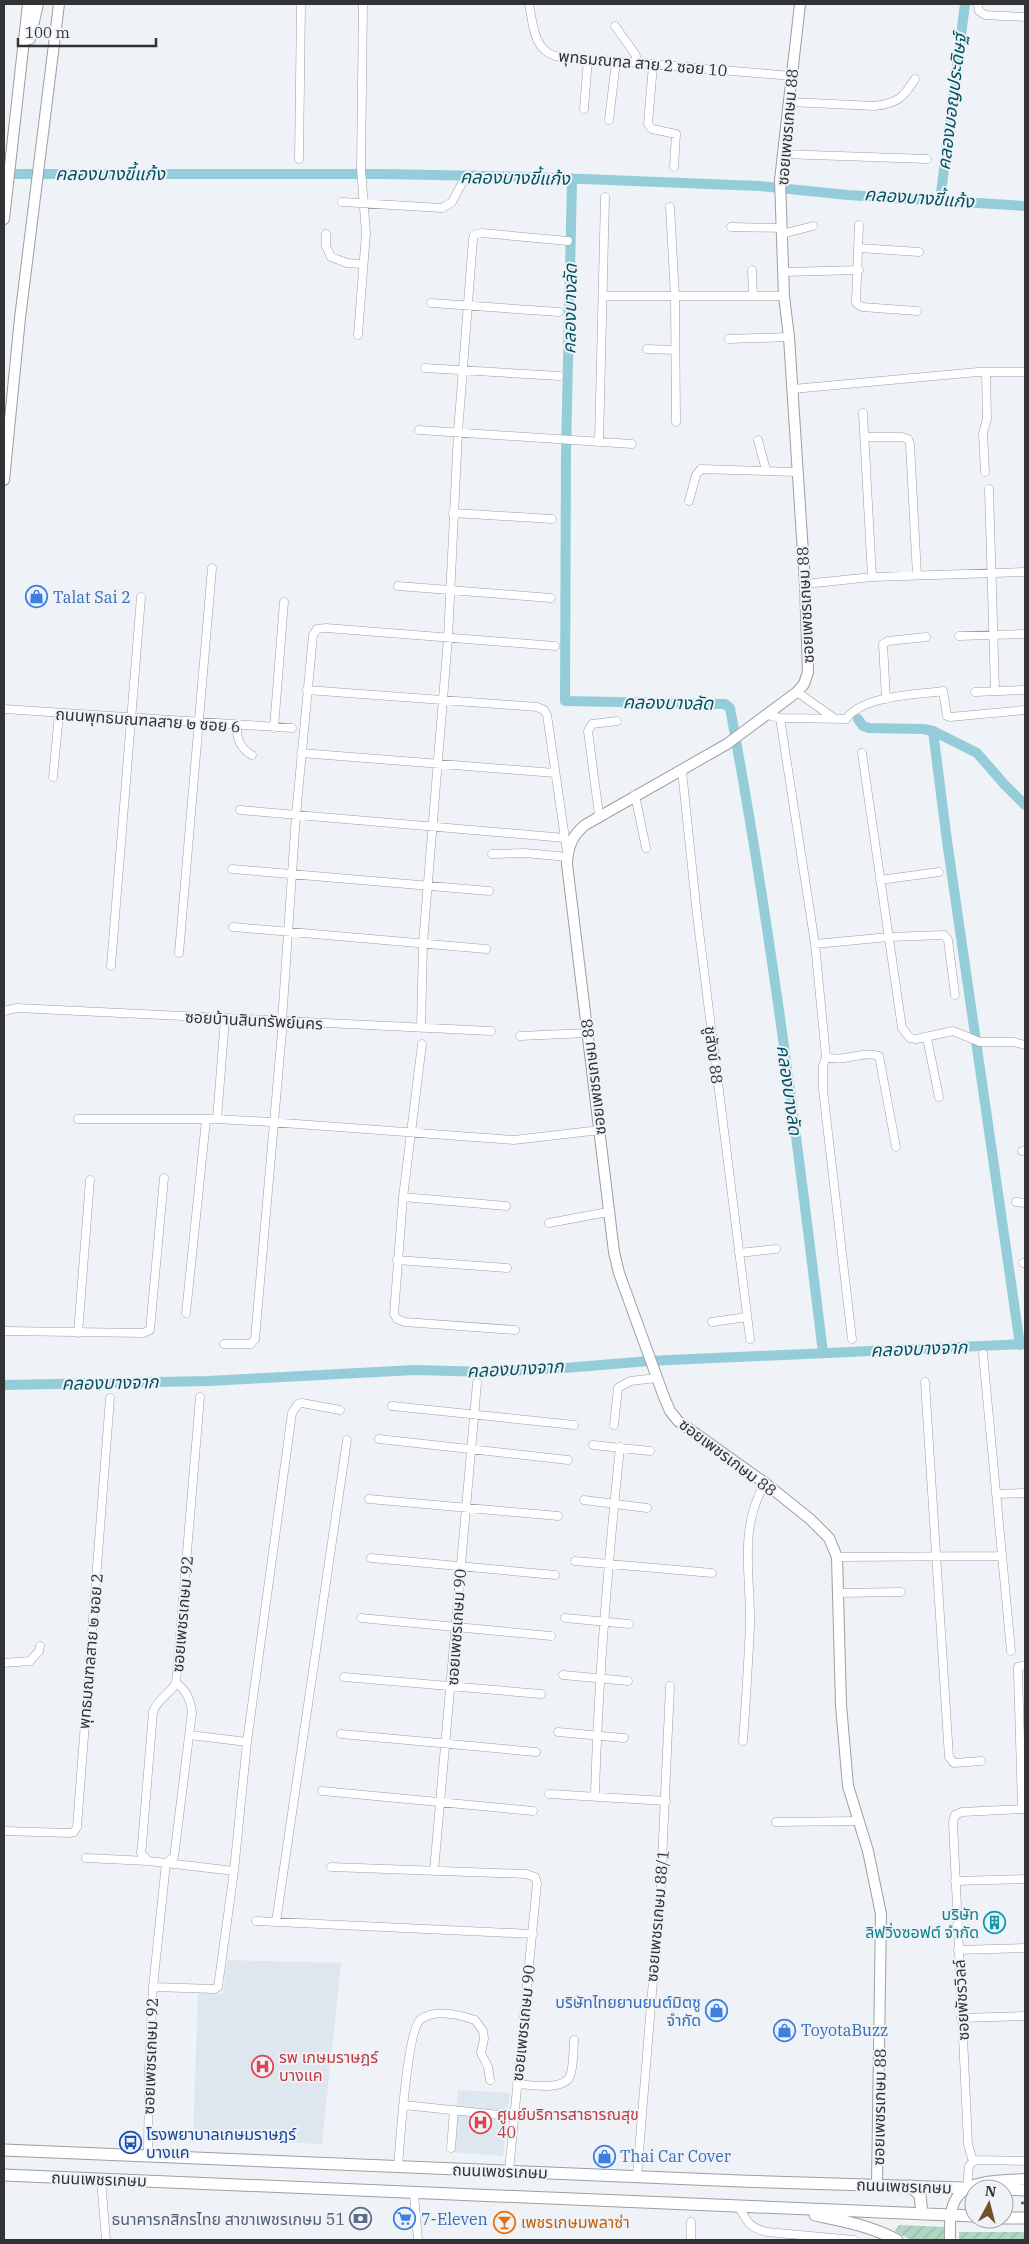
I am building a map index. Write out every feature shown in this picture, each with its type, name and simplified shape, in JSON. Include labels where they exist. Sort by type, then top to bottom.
[{"type":"main road","name":"ถนนเพชรเกษม","points":[[4,2150],[964,2188]]},
{"type":"main road","name":"ถนนเพชรเกษม","points":[[4,2175],[414,2194],[964,2216]]},
{"type":"main road","points":[[910,2186],[920,2196],[922,2214]]},
{"type":"main road","points":[[776,2208],[865,2226],[897,2240]]},
{"type":"street","points":[[4,219],[28,4]]},
{"type":"street","points":[[19,81],[38,4]]},
{"type":"street","points":[[4,480],[7,421],[14,391],[20,318],[59,4]]},
{"type":"street","points":[[299,159],[301,4]]},
{"type":"street","points":[[358,335],[366,233],[361,182],[363,4]]},
{"type":"street","name":"พุทธมณฑล สาย 2 ซอย 10","points":[[529,4],[537,41],[543,50],[555,56],[792,76]]},
{"type":"street","name":"ซอยเพชรเกษม 88","points":[[800,4],[780,180],[784,296],[790,337],[805,584],[808,672],[804,684],[797,692],[727,744],[682,771],[599,815],[576,833],[570,843],[567,855],[608,1212],[619,1273],[646,1350],[670,1411],[678,1421],[765,1483],[810,1519],[829,1538],[837,1557],[841,1705],[848,1786],[857,1821],[868,1851],[882,1914],[877,2185]]},
{"type":"street","points":[[978,4],[979,11],[984,15],[1025,17]]},
{"type":"street","points":[[615,26],[635,54],[639,64]]},
{"type":"street","points":[[584,109],[588,59]]},
{"type":"street","points":[[608,120],[616,61]]},
{"type":"street","points":[[653,65],[648,124],[652,129],[676,134],[674,167]]},
{"type":"street","points":[[790,102],[888,105],[898,101],[906,94],[915,79]]},
{"type":"street","points":[[782,154],[926,159]]},
{"type":"street","points":[[342,202],[442,208],[452,202],[461,185]]},
{"type":"street","points":[[599,442],[605,197]]},
{"type":"street","points":[[670,207],[675,297],[676,422]]},
{"type":"street","points":[[859,225],[860,248],[856,298],[859,306],[916,311]]},
{"type":"street","points":[[731,227],[782,231],[813,226]]},
{"type":"street","points":[[421,1028],[423,943],[448,638],[458,432],[474,235],[482,233],[568,242]]},
{"type":"street","points":[[326,234],[328,253],[331,257],[342,262],[363,264]]},
{"type":"street","points":[[860,248],[919,252]]},
{"type":"street","points":[[752,270],[753,296]]},
{"type":"street","points":[[784,272],[859,270]]},
{"type":"street","points":[[604,296],[784,296]]},
{"type":"street","points":[[430,303],[558,312]]},
{"type":"street","points":[[729,339],[790,337]]},
{"type":"street","points":[[648,349],[675,350]]},
{"type":"street","points":[[425,368],[559,376]]},
{"type":"street","points":[[793,389],[986,372],[1025,372]]},
{"type":"street","points":[[985,472],[983,432],[987,419],[986,372]]},
{"type":"street","points":[[4,400],[14,391]]},
{"type":"street","points":[[863,413],[872,577]]},
{"type":"street","points":[[419,430],[632,444]]},
{"type":"street","points":[[865,437],[902,437],[908,439],[910,444],[917,575]]},
{"type":"street","points":[[758,440],[766,470]]},
{"type":"street","points":[[689,501],[696,474],[701,469],[797,472]]},
{"type":"street","points":[[989,489],[995,691]]},
{"type":"street","points":[[453,513],[552,519]]},
{"type":"street","points":[[179,953],[212,568]]},
{"type":"street","points":[[805,584],[872,577],[1025,572]]},
{"type":"street","points":[[398,586],[551,598]]},
{"type":"street","points":[[111,966],[141,597]]},
{"type":"street","points":[[274,728],[284,602]]},
{"type":"street","points":[[282,1021],[296,815],[307,690],[313,635],[317,629],[326,628],[555,646]]},
{"type":"street","points":[[959,636],[1025,634]]},
{"type":"street","points":[[886,698],[883,644],[888,641],[926,638]]},
{"type":"street","points":[[307,690],[537,707],[544,710],[547,715],[567,855],[492,854]]},
{"type":"street","points":[[975,692],[1025,690]]},
{"type":"street","points":[[797,692],[834,718]]},
{"type":"street","points":[[768,715],[780,718],[846,719],[851,713],[860,708],[886,698],[944,692],[947,716],[952,718],[1025,710]]},
{"type":"street","name":"ถนนพุทธมณฑลสาย ๒ ซอย 6","points":[[4,709],[236,726],[292,728]]},
{"type":"street","points":[[53,777],[59,714]]},
{"type":"street","points":[[780,718],[815,944],[826,1057],[823,1090],[852,1339]]},
{"type":"street","points":[[599,815],[588,730],[592,724],[617,721]]},
{"type":"street","points":[[236,726],[239,740],[246,751],[252,754]]},
{"type":"street","points":[[302,753],[555,773]]},
{"type":"street","points":[[862,753],[902,1028],[910,1038],[927,1038],[953,1031],[977,1041],[1014,1042],[1025,1045]]},
{"type":"street","name":"ชูสังข์ 88","points":[[682,771],[697,915],[750,1339]]},
{"type":"street","points":[[635,795],[646,848]]},
{"type":"street","points":[[240,810],[565,838]]},
{"type":"street","points":[[232,869],[489,891]]},
{"type":"street","points":[[880,880],[939,872]]},
{"type":"street","points":[[232,927],[486,949]]},
{"type":"street","points":[[815,944],[888,937],[947,936],[955,995]]},
{"type":"street","points":[[4,1004],[18,1008]]},
{"type":"street","points":[[4,1010],[18,1008]]},
{"type":"street","name":"ซอยบ้านสินทรัพย์นคร","points":[[18,1008],[491,1031]]},
{"type":"street","points":[[217,1119],[225,1018]]},
{"type":"street","points":[[224,1344],[251,1344],[256,1339],[282,1031]]},
{"type":"street","points":[[520,1036],[588,1033]]},
{"type":"street","points":[[927,1038],[939,1097]]},
{"type":"street","points":[[422,1044],[402,1197],[394,1314],[397,1320],[405,1322],[515,1330]]},
{"type":"street","points":[[826,1057],[837,1059],[872,1054],[879,1056],[896,1147]]},
{"type":"street","points":[[78,1119],[217,1119],[514,1140],[600,1130]]},
{"type":"street","points":[[186,1313],[206,1120]]},
{"type":"street","points":[[4,1332],[78,1333],[143,1332],[150,1330],[164,1178]]},
{"type":"street","points":[[78,1333],[90,1180]]},
{"type":"street","points":[[402,1197],[506,1206]]},
{"type":"street","points":[[1016,1202],[1025,1203]]},
{"type":"street","points":[[549,1222],[608,1212]]},
{"type":"street","points":[[739,1253],[776,1249]]},
{"type":"street","points":[[397,1260],[507,1268]]},
{"type":"street","points":[[712,1322],[747,1317]]},
{"type":"street","points":[[983,1354],[1011,1651]]},
{"type":"street","points":[[614,1425],[618,1388],[630,1381],[656,1373]]},
{"type":"street","points":[[925,1382],[949,1757],[954,1763],[981,1761]]},
{"type":"street","name":"ซอยเพชรเกษม 90","points":[[434,1871],[439,1804],[452,1686],[460,1566],[477,1383]]},
{"type":"street","name":"พุทธมณฑลสาย ๒ ซอย 2","points":[[4,1831],[69,1833],[74,1832],[76,1827],[110,1398]]},
{"type":"street","name":"ซอยเพชรเกษม 92","points":[[148,1861],[142,1853],[142,1846],[154,1712],[160,1698],[172,1690],[176,1683],[200,1398]]},
{"type":"street","name":"ซอยเพชรเกษม 92","points":[[153,1987],[215,1990],[218,1987],[234,1871],[247,1742],[292,1413],[298,1404],[302,1403],[340,1410]]},
{"type":"street","points":[[392,1406],[574,1425]]},
{"type":"street","points":[[379,1439],[568,1460]]},
{"type":"street","points":[[276,1922],[347,1440]]},
{"type":"street","points":[[593,1444],[650,1451]]},
{"type":"street","points":[[595,1796],[596,1736],[620,1447]]},
{"type":"street","points":[[744,1741],[750,1625],[746,1544],[755,1502],[765,1483]]},
{"type":"street","points":[[996,1494],[1025,1493]]},
{"type":"street","points":[[369,1499],[558,1516]]},
{"type":"street","points":[[584,1500],[647,1508]]},
{"type":"street","points":[[837,1557],[1001,1556]]},
{"type":"street","points":[[371,1558],[555,1575]]},
{"type":"street","points":[[575,1561],[712,1573]]},
{"type":"street","points":[[838,1593],[900,1592]]},
{"type":"street","points":[[361,1618],[552,1636]]},
{"type":"street","points":[[564,1618],[629,1624]]},
{"type":"street","points":[[4,1663],[30,1661],[39,1651],[40,1646]]},
{"type":"street","points":[[1024,1808],[1023,1740],[1018,1667],[1025,1665]]},
{"type":"street","points":[[344,1676],[541,1694]]},
{"type":"street","points":[[563,1676],[628,1682]]},
{"type":"street","name":"ซอยเพชรเกษม 92","points":[[148,2155],[149,2068],[153,1987],[166,1863],[174,1857],[192,1712],[190,1698],[183,1688],[176,1683]]},
{"type":"street","name":"ซอยเพชรเกษม 88/1","points":[[636,2176],[666,1801],[670,1686]]},
{"type":"street","points":[[558,1732],[624,1738]]},
{"type":"street","points":[[341,1734],[536,1752]]},
{"type":"street","points":[[190,1735],[247,1742]]},
{"type":"street","points":[[322,1791],[439,1804],[533,1811]]},
{"type":"street","points":[[549,1794],[666,1801]]},
{"type":"street","name":"ซอยพัชรวิลล์","points":[[973,2162],[968,2144],[953,1822],[955,1815],[962,1812],[1024,1808]]},
{"type":"street","points":[[776,1822],[857,1821]]},
{"type":"street","points":[[86,1858],[148,1861],[234,1871]]},
{"type":"street","name":"ซอยเพชรเกษม 90","points":[[331,1867],[526,1874],[535,1877],[537,1883],[533,1934],[508,2171]]},
{"type":"street","points":[[955,1881],[1025,1879]]},
{"type":"street","points":[[256,1921],[533,1934]]},
{"type":"street","points":[[958,1950],[1025,1948]]},
{"type":"street","points":[[398,2167],[411,2043],[418,2021],[426,2016],[441,2013],[475,2020],[483,2031],[484,2039],[481,2053],[488,2067],[490,2080]]},
{"type":"street","points":[[961,2018],[1025,2016]]},
{"type":"street","points":[[517,2084],[554,2086],[567,2081],[570,2076],[574,2040]]},
{"type":"street","points":[[404,2105],[499,2115]]},
{"type":"street","points":[[451,2148],[454,2110]]},
{"type":"street","points":[[968,2179],[969,2166],[973,2162],[980,2160],[1025,2161]]},
{"type":"street","points":[[101,2179],[106,2240]]},
{"type":"street","points":[[950,2240],[951,2215],[954,2202],[964,2191]]},
{"type":"street","points":[[414,2194],[418,2240]]},
{"type":"street","points":[[739,2207],[749,2224],[767,2232],[803,2238],[854,2240]]},
{"type":"street","points":[[691,2222],[691,2240]]},
{"type":"shaded area","name":"รพ เกษมราษฎร์ บางแค","points":[[227,1960],[341,1963],[322,2144],[193,2139],[198,1993],[223,1994]]},
{"type":"shaded area","name":"ศูนย์บริการสาธารณสุข 40","points":[[458,2090],[510,2093],[503,2156],[453,2152]]},
{"type":"green space","points":[[899,2225],[945,2227],[945,2240],[911,2240],[895,2231]]},
{"type":"green space","points":[[959,2232],[1025,2232],[1025,2240],[959,2240]]},
{"type":"waterway","name":"คลองมอญประดิษฐ์","points":[[940,201],[965,4]]},
{"type":"waterway","name":"คลองบางขี้แก้ง","points":[[4,174],[384,174],[533,177],[759,186],[848,195],[1025,206]]},
{"type":"waterway","name":"คลองบางลัด","points":[[572,179],[566,453],[565,701],[725,704],[730,708],[770,949],[793,1111],[823,1353]]},
{"type":"waterway","points":[[858,719],[863,726],[869,728],[923,729],[933,731],[947,841],[1020,1345]]},
{"type":"waterway","points":[[933,731],[977,753],[1025,805]]},
{"type":"waterway","name":"คลองบางจาก","points":[[4,1385],[208,1381],[415,1370],[488,1372],[649,1361],[1025,1344]]},
{"type":"place","name":"Talat Sai 2","points":[[37,597]]},
{"type":"place","name":"บริษัท ลิฟวิ่งซอฟต์ จำกัด","points":[[995,1923]]},
{"type":"place","name":"บริษัทไทยยานยนต์มิตซู จำกัด","points":[[717,2011]]},
{"type":"place","name":"ToyotaBuzz","points":[[785,2030]]},
{"type":"place","name":"รพ เกษมราษฎร์ บางแค","points":[[263,2066]]},
{"type":"place","name":"ศูนย์บริการสาธารณสุข 40","points":[[481,2123]]},
{"type":"place","name":"โรงพยาบาลเกษมราษฎร์ บางแค","points":[[130,2143]]},
{"type":"place","name":"Thai Car Cover","points":[[604,2156]]},
{"type":"place","name":"ธนาคารกสิกรไทย สาขาเพชรเกษม 51","points":[[361,2219]]},
{"type":"place","name":"7-Eleven","points":[[405,2219]]},
{"type":"place","name":"เพชรเกษมพลาซ่า","points":[[505,2222]]}]
